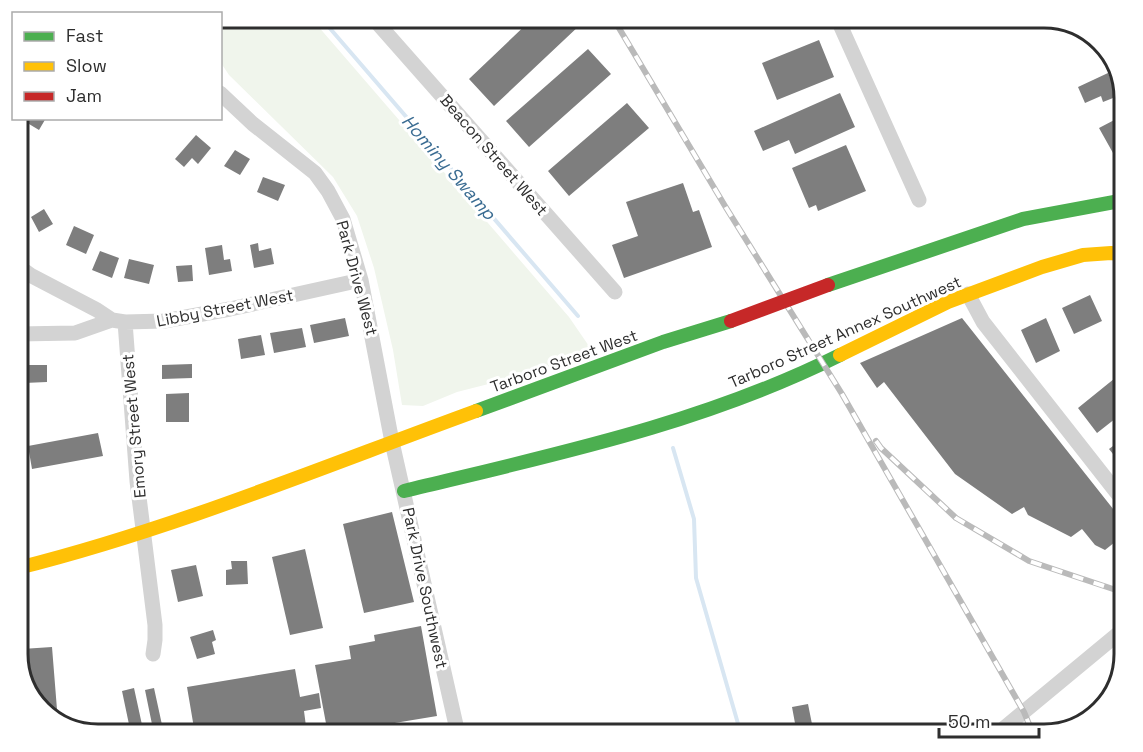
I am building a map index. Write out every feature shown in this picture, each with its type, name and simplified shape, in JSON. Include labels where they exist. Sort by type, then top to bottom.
[{"type":"main road","name":"Tarboro Street West","points":[[29,565],[74,554],[231,501],[646,348],[731,321],[828,285],[1023,219],[1114,202]]},
{"type":"main road","name":"Tarboro Street Annex Southwest","points":[[404,491],[544,459],[653,429],[715,408],[822,363],[940,305],[968,294],[1052,263],[1094,252],[1114,253]]},
{"type":"street","name":"Beacon Street West","points":[[383,29],[615,292]]},
{"type":"street","points":[[842,29],[919,200]]},
{"type":"street","name":"Park Drive West","points":[[222,95],[315,174],[328,190],[343,219],[361,280],[392,442]]},
{"type":"street","points":[[29,274],[118,321]]},
{"type":"street","name":"Libby Street West","points":[[29,334],[75,333],[118,321],[164,321],[361,280]]},
{"type":"street","points":[[968,294],[983,322],[1114,489]]},
{"type":"street","name":"Emory Street West","points":[[118,321],[155,625],[153,654]]},
{"type":"street","name":"Park Drive Southwest","points":[[392,442],[456,724]]},
{"type":"street","points":[[1009,724],[1114,637]]},
{"type":"shaded area","points":[[222,29],[320,29],[569,317],[591,349],[536,372],[457,392],[423,406],[402,405],[393,350],[374,268],[357,216],[333,177],[229,75],[222,64]]},
{"type":"building","points":[[521,29],[576,29],[494,106],[469,79]]},
{"type":"building","points":[[819,40],[834,77],[777,100],[762,63]]},
{"type":"building","points":[[588,49],[611,74],[529,147],[506,121]]},
{"type":"building","points":[[1108,73],[1113,84],[1114,98],[1103,102],[1101,96],[1085,103],[1078,87]]},
{"type":"building","points":[[840,93],[855,127],[795,154],[789,140],[763,151],[754,131]]},
{"type":"building","points":[[627,103],[649,128],[569,196],[548,171]]},
{"type":"building","points":[[29,120],[45,120],[39,130],[29,124]]},
{"type":"building","points":[[1114,120],[1114,152],[1113,153],[1099,128]]},
{"type":"building","points":[[196,135],[211,148],[198,164],[192,158],[184,167],[175,159]]},
{"type":"building","points":[[846,145],[866,191],[818,211],[816,205],[809,208],[792,168]]},
{"type":"building","points":[[235,150],[250,159],[240,175],[224,166]]},
{"type":"building","points":[[263,177],[285,185],[278,201],[257,192]]},
{"type":"building","points":[[683,183],[693,212],[699,210],[712,247],[624,278],[612,245],[638,236],[626,202]]},
{"type":"building","points":[[44,209],[53,224],[39,232],[31,217]]},
{"type":"building","points":[[74,226],[94,235],[86,254],[66,245]]},
{"type":"building","points":[[258,243],[259,251],[271,248],[274,264],[254,268],[250,245]]},
{"type":"building","points":[[222,245],[224,260],[230,259],[232,271],[209,275],[205,248]]},
{"type":"building","points":[[100,251],[119,258],[112,278],[92,270]]},
{"type":"building","points":[[129,259],[154,265],[149,284],[124,278]]},
{"type":"building","points":[[192,265],[193,281],[178,282],[176,266]]},
{"type":"building","points":[[1090,295],[1102,321],[1074,334],[1062,308]]},
{"type":"building","points":[[345,318],[349,336],[314,343],[310,325]]},
{"type":"building","points":[[962,318],[1114,510],[1114,543],[1105,550],[1095,545],[1082,529],[1071,537],[1028,515],[1024,507],[1012,514],[955,474],[884,382],[877,388],[860,363]]},
{"type":"building","points":[[1046,318],[1060,351],[1036,363],[1021,330]]},
{"type":"building","points":[[302,328],[306,347],[274,353],[270,333]]},
{"type":"building","points":[[261,335],[265,355],[241,359],[238,339]]},
{"type":"building","points":[[192,364],[192,378],[162,379],[162,365]]},
{"type":"building","points":[[29,365],[47,365],[47,382],[29,383]]},
{"type":"building","points":[[1114,379],[1114,420],[1097,433],[1078,408]]},
{"type":"building","points":[[189,393],[189,422],[166,422],[166,394]]},
{"type":"building","points":[[98,433],[103,456],[32,469],[29,446]]},
{"type":"building","points":[[1114,445],[1114,455],[1109,449]]},
{"type":"building","points":[[392,512],[414,602],[364,613],[343,524]]},
{"type":"building","points":[[305,549],[323,628],[290,635],[272,557]]},
{"type":"building","points":[[231,561],[247,561],[248,584],[226,585],[226,570],[232,569]]},
{"type":"building","points":[[196,565],[203,596],[178,602],[171,570]]},
{"type":"building","points":[[421,626],[437,716],[389,724],[326,724],[315,665],[351,659],[349,646],[375,641],[374,635]]},
{"type":"building","points":[[213,630],[216,640],[212,642],[215,654],[197,659],[190,637]]},
{"type":"building","points":[[52,647],[57,710],[43,696],[34,681],[29,649]]},
{"type":"building","points":[[295,669],[300,697],[319,693],[321,708],[304,711],[306,724],[193,724],[187,687]]},
{"type":"building","points":[[134,688],[142,724],[129,724],[122,691]]},
{"type":"building","points":[[154,688],[162,724],[152,724],[145,690]]},
{"type":"building","points":[[808,704],[812,724],[795,724],[792,707]]},
{"type":"waterway","name":"Hominy Swamp","points":[[330,29],[578,316]]},
{"type":"waterway","name":"Hominy Swamp","points":[[673,448],[694,519],[696,578],[738,724]]},
{"type":"railway","points":[[620,29],[725,206],[842,394],[1029,724]]},
{"type":"railway","points":[[876,441],[956,518],[1029,561],[1114,589]]},
{"type":"traffic: fast","points":[[828,285],[1023,219],[1114,202]]},
{"type":"traffic: fast","points":[[476,411],[663,342],[731,321]]},
{"type":"traffic: fast","points":[[404,491],[571,450],[680,419],[788,379],[840,355]]},
{"type":"traffic: slow","points":[[840,355],[948,302],[1042,267],[1083,255],[1114,253]]},
{"type":"traffic: slow","points":[[29,565],[192,516],[476,411]]},
{"type":"traffic: jam","points":[[731,321],[828,285]]}]
